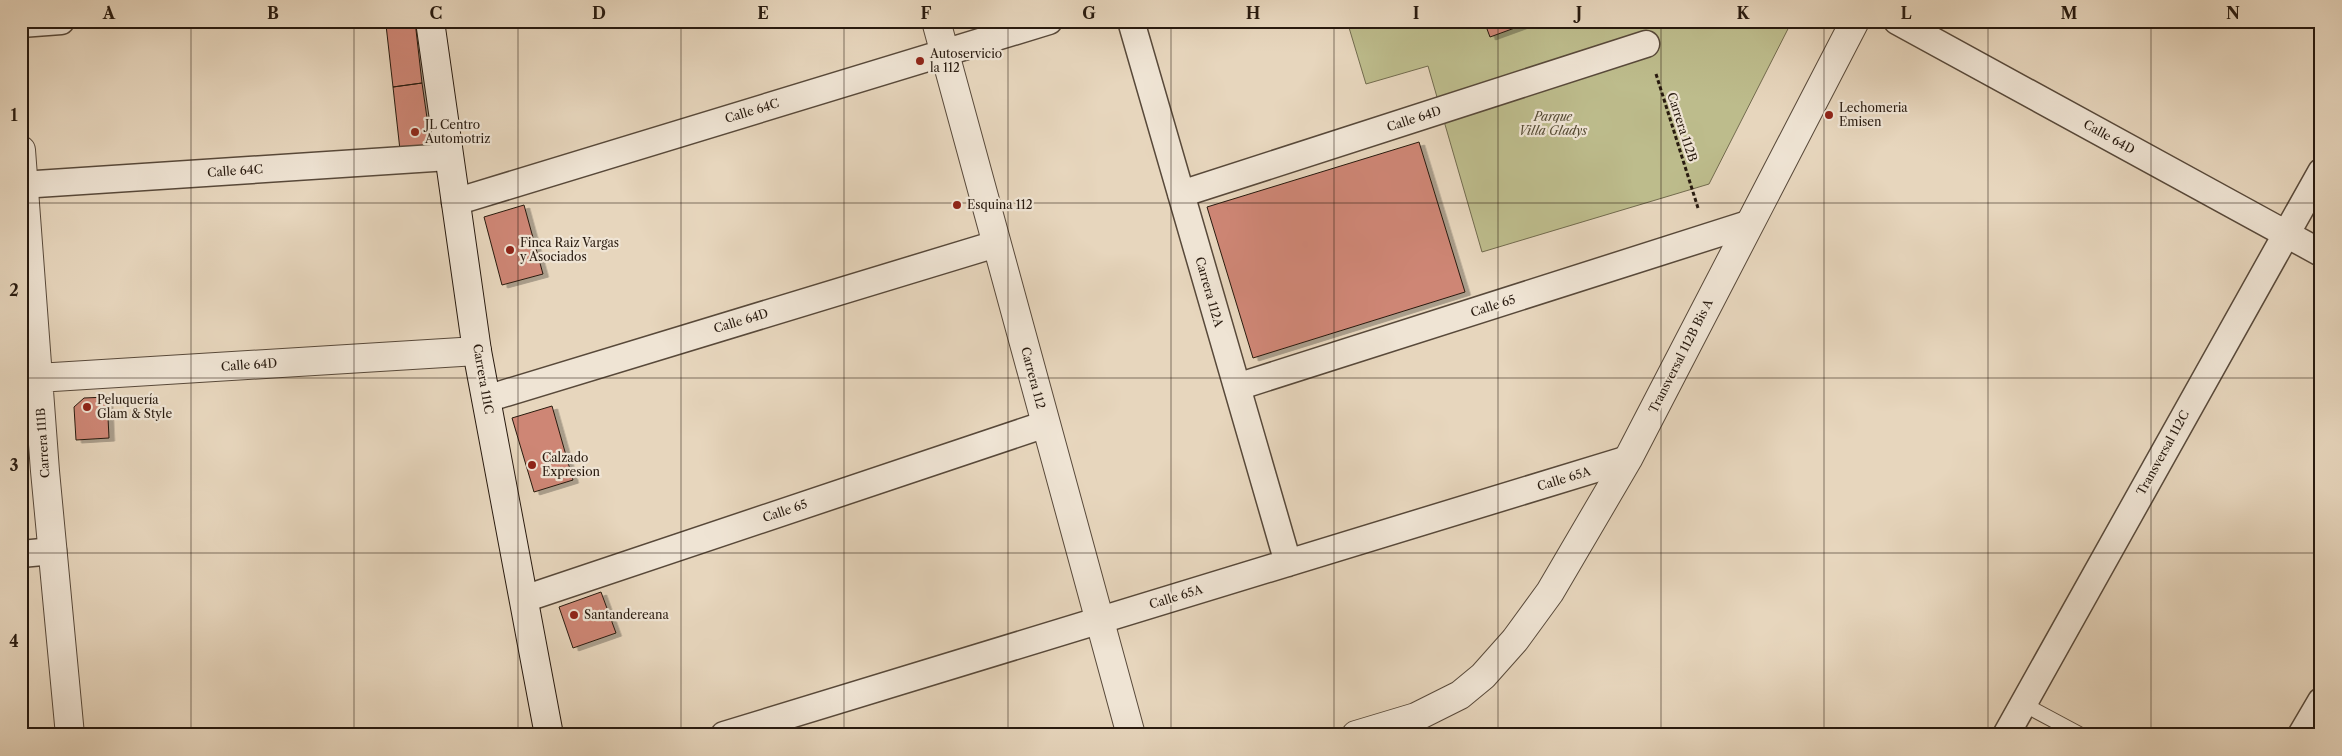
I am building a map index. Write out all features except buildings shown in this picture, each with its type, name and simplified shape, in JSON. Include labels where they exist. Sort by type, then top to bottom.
[{"type":"street","points":[[21,24],[61,21]]},
{"type":"street","name":"Carrera 111C","points":[[430,21],[477,350],[550,735]]},
{"type":"street","name":"Carrera 112","points":[[936,21],[1131,735]]},
{"type":"street","name":"Calle 64C","points":[[456,202],[1049,21]]},
{"type":"street","name":"Carrera 112A","points":[[1131,21],[1288,563]]},
{"type":"street","name":"Transversal 112B Bis A","points":[[1356,735],[1416,717],[1460,695],[1483,676],[1515,640],[1550,592],[1628,459],[1748,224],[1855,21]]},
{"type":"street","name":"Calle 64D","points":[[1897,21],[2321,253]]},
{"type":"street","name":"Calle 64D","points":[[1181,194],[1646,44]]},
{"type":"street","name":"Carrera 111B","points":[[21,150],[30,378],[53,551],[70,735]]},
{"type":"street","name":"Calle 64C","points":[[23,185],[449,157]]},
{"type":"street","name":"Transversal 112C","points":[[2006,735],[2286,234],[2313,203],[2321,172]]},
{"type":"street","name":"Calle 65","points":[[1237,387],[1748,224]]},
{"type":"street","name":"Calle 64D","points":[[486,399],[996,244]]},
{"type":"street","name":"Calle 64D","points":[[30,378],[477,350]]},
{"type":"street","name":"Calle 65","points":[[524,599],[1046,424]]},
{"type":"street","name":"Calle 65A","points":[[724,735],[1628,459]]},
{"type":"street","points":[[21,554],[53,551]]},
{"type":"street","points":[[2301,735],[2321,701]]},
{"type":"lane","points":[[2023,704],[2081,735]]},
{"type":"path","name":"Carrera 112B","points":[[1646,44],[1708,237]]},
{"type":"green space","name":"Parque Villa Gladys","points":[[1347,21],[1792,21],[1709,184],[1482,252],[1428,66],[1366,84]]},
{"type":"place","name":"Autoservicio la 112","points":[[920,61]]},
{"type":"place","name":"Lechomeria Emisen","points":[[1829,115]]},
{"type":"place","name":"JL Centro Automotriz","points":[[415,132]]},
{"type":"place","name":"Esquina 112","points":[[957,205]]},
{"type":"place","name":"Finca Raiz Vargas y Asociados","points":[[510,250]]},
{"type":"place","name":"Peluquería Glam & Style","points":[[87,407]]},
{"type":"place","name":"Calzado Expresion","points":[[532,465]]},
{"type":"place","name":"Santandereana","points":[[574,615]]}]
